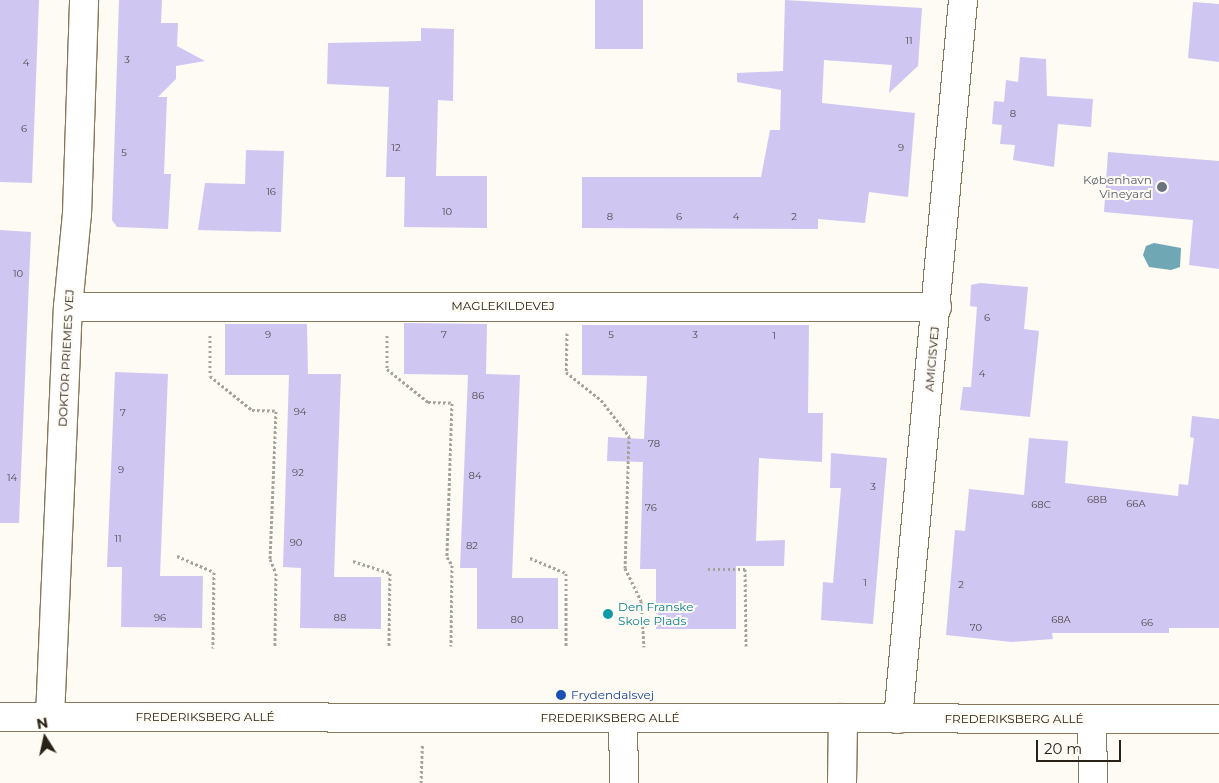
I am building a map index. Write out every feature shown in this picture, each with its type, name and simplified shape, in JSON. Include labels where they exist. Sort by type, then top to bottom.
[{"type":"street","name":"DOKTOR PRIEMES VEJ","points":[[50,717],[68,307],[77,214],[84,0]]},
{"type":"street","name":"AMICISVEJ","points":[[898,718],[937,307],[963,0]]},
{"type":"street","name":"MAGLEKILDEVEJ","points":[[68,307],[937,307]]},
{"type":"street","name":"FREDERIKSBERG ALLÉ","points":[[0,717],[1219,719]]},
{"type":"street","points":[[623,718],[624,783]]},
{"type":"street","points":[[842,783],[844,718]]},
{"type":"street","points":[[1092,719],[1092,783]]},
{"type":"path","points":[[567,306],[566,372],[601,400],[629,436],[625,568],[640,601],[644,647]]},
{"type":"path","points":[[210,307],[210,376],[252,410],[276,411],[270,559],[276,573],[275,647]]},
{"type":"path","points":[[387,307],[387,369],[428,402],[452,404],[446,557],[452,565],[451,646]]},
{"type":"path","points":[[177,556],[214,572],[213,648]]},
{"type":"path","points":[[530,558],[566,573],[566,646]]},
{"type":"path","points":[[353,561],[390,573],[389,647]]},
{"type":"path","points":[[708,569],[745,569],[746,646]]},
{"type":"path","points":[[421,783],[423,717]]},
{"type":"water","points":[[1154,243],[1181,248],[1180,267],[1171,270],[1149,267],[1143,255],[1146,246]]},
{"type":"building","points":[[0,0],[39,0],[32,183],[0,182]]},
{"type":"building","points":[[119,0],[162,0],[161,23],[178,23],[177,46],[205,61],[176,66],[176,79],[158,97],[167,97],[164,174],[171,174],[168,229],[117,227],[112,220]]},
{"type":"building","points":[[595,0],[643,0],[643,49],[595,49]]},
{"type":"building","points":[[785,0],[922,8],[918,66],[889,93],[892,65],[824,60],[822,103],[915,113],[908,197],[869,192],[865,223],[818,219],[818,229],[582,228],[582,177],[761,177],[770,130],[780,130],[781,90],[737,82],[737,73],[783,71]]},
{"type":"building","points":[[1193,2],[1219,4],[1219,62],[1188,58]]},
{"type":"building","points":[[421,28],[454,29],[453,101],[438,100],[436,176],[487,176],[487,228],[404,227],[405,177],[386,177],[389,87],[327,84],[328,43],[421,41]]},
{"type":"building","points":[[1020,57],[1046,59],[1047,96],[1093,99],[1091,127],[1058,124],[1054,167],[1013,160],[1015,145],[1000,144],[1002,125],[992,124],[994,101],[1004,102],[1006,80],[1018,82]]},
{"type":"building","points":[[246,150],[284,151],[281,232],[198,230],[205,183],[245,184]]},
{"type":"building","name":"København Vineyard","points":[[1108,152],[1219,161],[1219,269],[1189,265],[1193,220],[1104,212]]},
{"type":"building","points":[[0,230],[31,232],[19,523],[0,523]]},
{"type":"building","points":[[980,283],[1028,287],[1024,329],[1039,331],[1030,417],[960,410],[963,387],[971,387],[977,307],[970,306],[971,285]]},
{"type":"building","points":[[404,323],[487,324],[486,374],[520,375],[512,578],[558,578],[558,629],[477,629],[477,568],[460,568],[468,375],[404,374]]},
{"type":"building","points":[[225,324],[307,324],[308,374],[341,374],[334,577],[381,577],[381,629],[300,628],[301,568],[283,567],[289,375],[225,375]]},
{"type":"building","points":[[582,325],[809,325],[808,413],[823,413],[822,462],[759,458],[756,541],[785,540],[784,566],[736,566],[736,629],[656,629],[656,569],[640,569],[643,462],[607,461],[608,437],[644,439],[647,376],[582,375]]},
{"type":"building","points":[[115,372],[168,374],[160,576],[203,576],[202,628],[121,627],[122,567],[107,567]]},
{"type":"building","points":[[1192,416],[1219,419],[1219,628],[1169,628],[1169,633],[1052,633],[1053,639],[1012,642],[946,635],[955,530],[965,531],[969,489],[1024,495],[1029,438],[1068,441],[1065,483],[1178,496],[1179,484],[1188,485],[1194,438],[1190,437]]},
{"type":"building","points":[[831,453],[887,458],[873,624],[821,620],[823,582],[833,583],[841,488],[830,488]]},
{"type":"place","name":"København Vineyard","points":[[1162,187]]},
{"type":"place","name":"Den Franske Skole Plads","points":[[608,614]]},
{"type":"place","name":"Frydendalsvej","points":[[561,695]]}]
